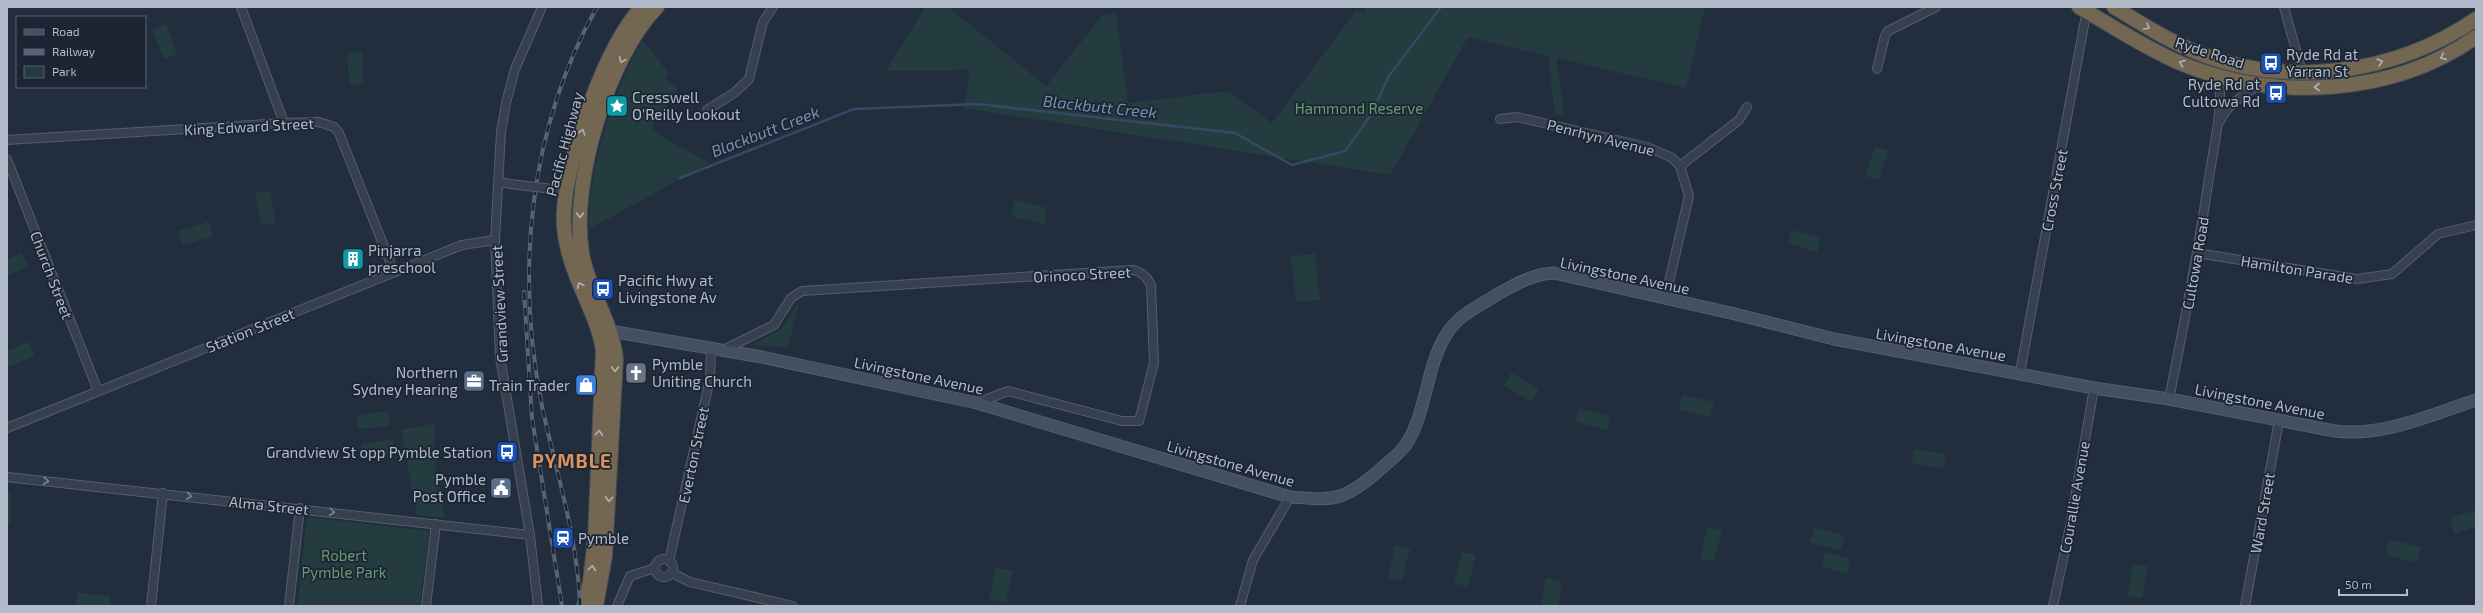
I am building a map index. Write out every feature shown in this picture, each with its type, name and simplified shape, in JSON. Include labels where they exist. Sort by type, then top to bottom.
[{"type":"highway","name":"Pacific Highway","points":[[596,606],[606,556],[616,359],[605,332],[574,270],[568,250],[564,212],[566,192],[577,147],[601,74],[624,30],[642,7]]},
{"type":"highway","name":"Pacific Highway","points":[[584,606],[590,582],[595,538],[605,332],[582,253],[580,231],[581,194],[585,170],[604,104],[633,36],[643,22],[657,7]]},
{"type":"highway","name":"Ryde Road","points":[[2114,7],[2197,52],[2262,69],[2302,72],[2339,71],[2390,59],[2422,49],[2476,19]]},
{"type":"highway","name":"Ryde Road","points":[[2086,9],[2159,53],[2219,76],[2260,84],[2322,88],[2381,79],[2426,64],[2449,54],[2476,37]]},
{"type":"street","points":[[241,7],[284,123]]},
{"type":"street","name":"Grandview Street","points":[[538,606],[530,535],[500,357],[495,240],[501,132],[515,69],[542,7]]},
{"type":"street","points":[[707,110],[734,93],[749,79],[763,22],[773,7]]},
{"type":"street","points":[[1877,69],[1888,31],[1936,7]]},
{"type":"street","points":[[2284,7],[2302,72]]},
{"type":"street","name":"Cross Street","points":[[2020,373],[2086,9]]},
{"type":"street","name":"Cultowa Road","points":[[2169,399],[2198,253],[2221,104],[2219,76]]},
{"type":"street","name":"Cultowa Road","points":[[2217,127],[2223,114],[2242,95],[2260,84]]},
{"type":"street","points":[[1665,299],[1689,196],[1680,166],[1739,120],[1747,107]]},
{"type":"street","name":"Penrhyn Avenue","points":[[1500,119],[1517,117],[1647,147],[1671,157],[1680,166]]},
{"type":"street","name":"King Edward Street","points":[[7,140],[284,123],[319,122],[334,127],[339,133],[394,272]]},
{"type":"street","name":"Church Street","points":[[7,159],[98,391]]},
{"type":"street","points":[[498,182],[581,194]]},
{"type":"street","name":"Hamilton Parade","points":[[2198,253],[2357,279],[2392,274],[2438,234],[2476,225]]},
{"type":"street","name":"Station Street","points":[[7,428],[469,242],[495,240]]},
{"type":"street","name":"Orinoco Street","points":[[724,350],[774,325],[791,298],[802,291],[1132,270],[1144,275],[1148,280],[1151,285],[1155,351],[1139,421],[1122,421],[1008,391],[977,403]]},
{"type":"street","name":"Livingstone Avenue","points":[[605,332],[724,350],[977,403],[1290,497],[1326,499],[1345,496],[1357,489],[1394,457],[1410,438],[1441,343],[1446,334],[1463,315],[1521,281],[1544,274],[1554,273],[1735,314],[1834,340],[2020,373],[2094,388],[2169,399],[2335,431],[2367,433],[2476,400]]},
{"type":"street","name":"Everton Street","points":[[669,561],[710,378],[711,349]]},
{"type":"street","name":"Courallie Avenue","points":[[2053,606],[2070,527],[2094,388]]},
{"type":"street","name":"Ward Street","points":[[2245,606],[2279,421]]},
{"type":"street","name":"Alma Street","points":[[7,477],[300,508],[530,535]]},
{"type":"street","points":[[151,606],[162,493]]},
{"type":"street","points":[[1240,606],[1253,560],[1290,497]]},
{"type":"street","points":[[289,606],[300,508]]},
{"type":"street","points":[[426,606],[436,524]]},
{"type":"street","points":[[618,606],[625,583],[630,576],[655,568],[660,560],[669,561],[672,565],[672,573],[668,577],[660,576],[655,568]]},
{"type":"street","points":[[672,573],[690,582],[793,606]]},
{"type":"green space","name":"Hammond Reserve","points":[[925,7],[948,7],[1046,86],[1102,16],[1116,14],[1128,103],[1228,91],[1272,123],[1356,11],[1365,13],[1366,7],[1705,7],[1686,88],[1557,58],[1564,116],[1555,114],[1548,56],[1468,37],[1390,175],[964,108],[970,70],[886,71]]},
{"type":"green space","points":[[166,24],[177,54],[164,59],[152,29]]},
{"type":"green space","points":[[643,40],[669,74],[665,78],[678,88],[652,128],[669,141],[710,163],[589,229],[592,182],[604,131],[622,82]]},
{"type":"green space","points":[[362,52],[364,84],[349,85],[347,53]]},
{"type":"green space","points":[[1875,146],[1888,151],[1879,180],[1865,176]]},
{"type":"green space","points":[[270,191],[276,222],[261,225],[255,193]]},
{"type":"green space","points":[[1015,200],[1047,208],[1044,224],[1011,216]]},
{"type":"green space","points":[[208,222],[213,236],[182,245],[178,231]]},
{"type":"green space","points":[[1792,230],[1821,238],[1817,252],[1788,243]]},
{"type":"green space","points":[[22,253],[28,267],[7,275],[7,259]]},
{"type":"green space","points":[[1315,254],[1320,300],[1296,302],[1291,256]]},
{"type":"green space","points":[[799,303],[788,347],[752,345],[781,329]]},
{"type":"green space","points":[[29,342],[35,356],[8,367],[7,351]]},
{"type":"green space","points":[[1511,373],[1539,388],[1532,402],[1504,386]]},
{"type":"green space","points":[[1682,395],[1714,402],[1710,417],[1679,409]]},
{"type":"green space","points":[[1579,408],[1610,416],[1607,430],[1575,422]]},
{"type":"green space","points":[[388,411],[390,426],[358,429],[356,415]]},
{"type":"green space","points":[[436,423],[433,452],[445,518],[417,515],[401,430]]},
{"type":"green space","points":[[393,440],[394,455],[362,459],[361,444]]},
{"type":"green space","points":[[1914,449],[1946,454],[1944,468],[1912,463]]},
{"type":"green space","points":[[7,491],[11,491],[10,523],[7,523]]},
{"type":"green space","points":[[2476,510],[2476,527],[2454,534],[2450,518]]},
{"type":"green space","name":"Robert Pymble Park","points":[[307,517],[429,531],[420,606],[297,606]]},
{"type":"green space","points":[[1707,527],[1722,531],[1714,562],[1700,558]]},
{"type":"green space","points":[[1814,527],[1845,536],[1841,551],[1810,542]]},
{"type":"green space","points":[[2389,539],[2421,547],[2417,563],[2386,555]]},
{"type":"green space","points":[[1395,545],[1410,549],[1402,581],[1388,578]]},
{"type":"green space","points":[[1462,552],[1476,555],[1468,587],[1454,583]]},
{"type":"green space","points":[[1825,552],[1851,559],[1847,574],[1821,566]]},
{"type":"green space","points":[[2133,564],[2148,567],[2142,598],[2127,596]]},
{"type":"green space","points":[[996,568],[1013,571],[1006,602],[989,599]]},
{"type":"green space","points":[[1546,578],[1562,582],[1558,606],[1541,606]]},
{"type":"green space","points":[[78,593],[110,596],[109,606],[76,606]]},
{"type":"waterway","name":"Blackbutt Creek","points":[[680,178],[854,109],[978,104],[1235,133],[1292,165],[1345,151],[1371,115],[1389,76],[1441,7]]},
{"type":"railway","points":[[580,606],[571,530],[542,406],[534,355],[530,304],[530,253],[534,202],[543,151],[556,102],[574,53],[597,7]]},
{"type":"railway","points":[[524,292],[532,418],[562,606]]},
{"type":"place","name":"Ryde Rd at Yarran St","points":[[2271,63]]},
{"type":"place","name":"Ryde Rd at Cultowa Rd","points":[[2276,93]]},
{"type":"place","name":"Cresswell O'Reilly Lookout","points":[[617,106]]},
{"type":"place","name":"Pinjarra preschool","points":[[353,259]]},
{"type":"place","name":"Pacific Hwy at Livingstone Av","points":[[603,289]]},
{"type":"place","name":"Pymble Uniting Church","points":[[636,373]]},
{"type":"place","name":"Northern Sydney Hearing","points":[[474,381]]},
{"type":"place","name":"Train Trader","points":[[586,385]]},
{"type":"place","name":"Grandview St opp Pymble Station","points":[[507,452]]},
{"type":"place","name":"Pymble Post Office","points":[[501,488]]},
{"type":"place","name":"Pymble","points":[[563,538]]},
{"type":"district","name":"PYMBLE","points":[[572,460]]}]
